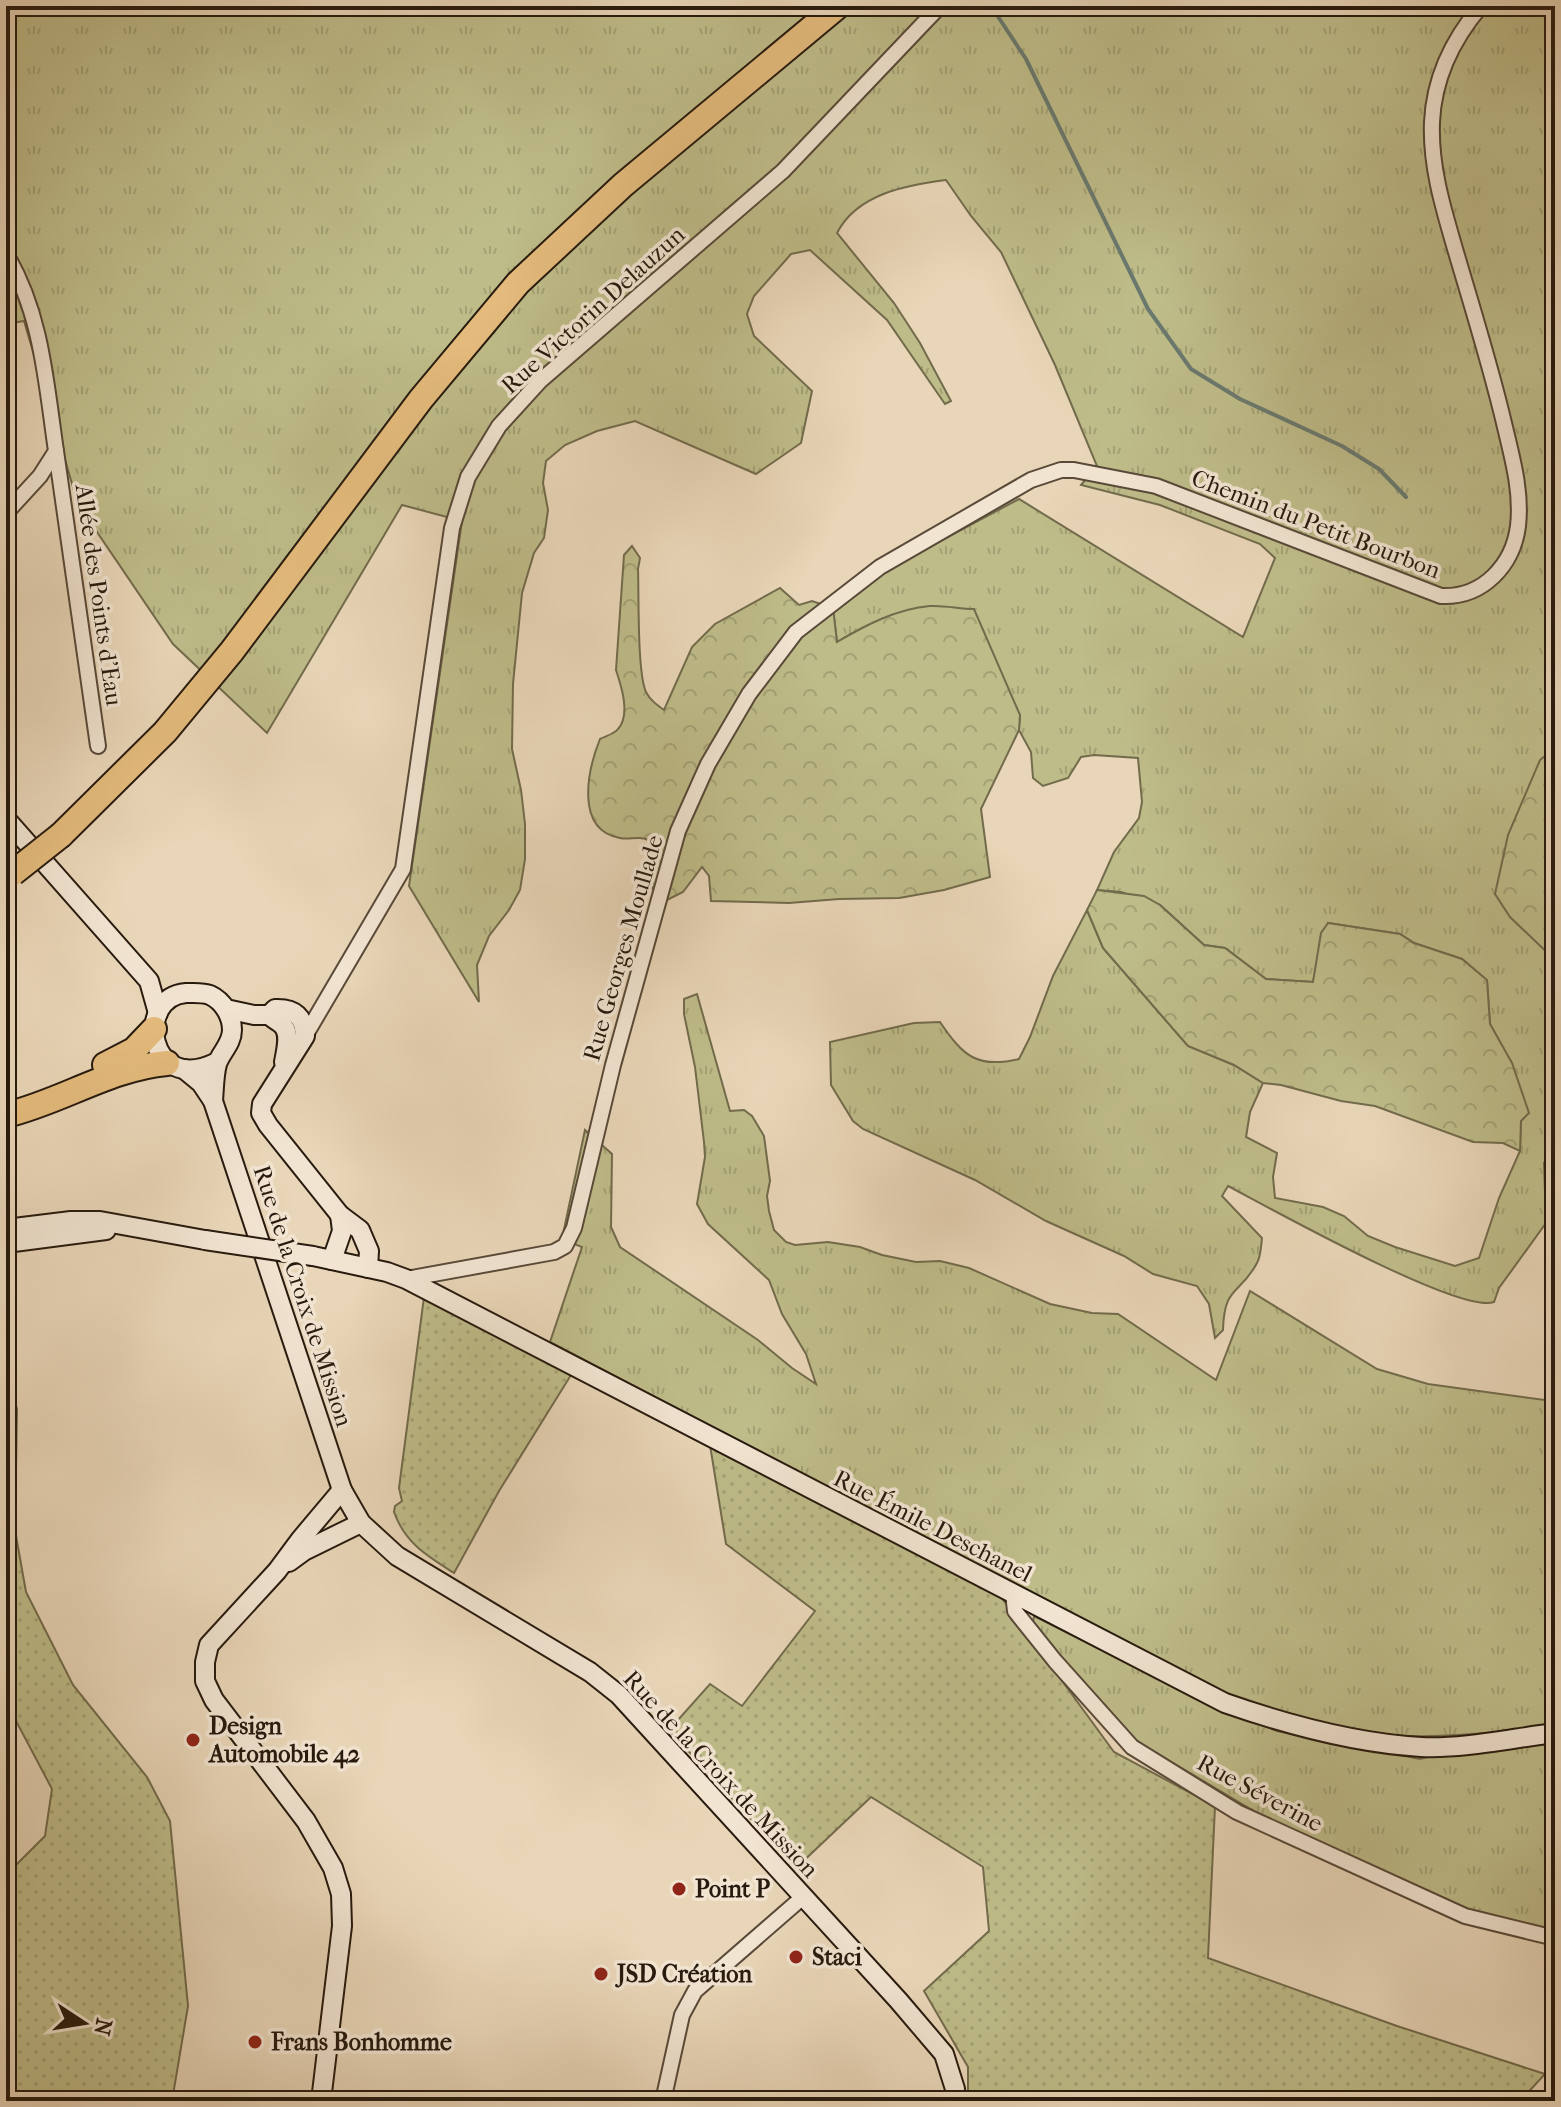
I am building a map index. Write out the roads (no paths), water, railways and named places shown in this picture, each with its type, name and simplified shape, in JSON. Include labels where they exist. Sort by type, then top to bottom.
[{"type":"highway","points":[[56,832],[203,665],[411,386],[474,310],[612,176],[819,6]]},
{"type":"highway","points":[[8,873],[165,732],[232,651],[421,399],[518,283],[623,185],[838,6]]},
{"type":"highway","points":[[6,1099],[20,1098],[118,1060],[134,1050],[156,1021]]},
{"type":"highway","points":[[6,1115],[35,1108],[143,1065],[175,1066]]},
{"type":"main road","points":[[6,819],[149,981],[179,994]]},
{"type":"main road","points":[[149,981],[156,1021],[155,1046],[175,1066],[201,1083],[213,1101]]},
{"type":"main road","points":[[156,1021],[168,1000],[179,994],[199,992],[212,996],[226,1009],[232,1031],[226,1050],[217,1062],[204,1069],[175,1066]]},
{"type":"main road","points":[[226,1009],[261,1015],[287,1031],[288,1045],[281,1074]]},
{"type":"main road","points":[[232,1031],[275,1009],[299,1014],[305,1024],[305,1036],[262,1104],[261,1113],[340,1215],[360,1230],[369,1251],[368,1268]]},
{"type":"main road","points":[[213,1101],[217,1062]]},
{"type":"main road","name":"Rue de la Croix de Mission","points":[[213,1101],[342,1490],[361,1523],[397,1556],[590,1672],[619,1695],[944,2054],[956,2101]]},
{"type":"main road","points":[[332,1260],[342,1231],[340,1215]]},
{"type":"main road","points":[[6,1229],[71,1221],[133,1226]]},
{"type":"main road","points":[[6,1243],[133,1226]]},
{"type":"main road","name":"Rue Émile Deschanel","points":[[133,1226],[313,1256],[406,1279],[810,1491],[1225,1703],[1273,1720],[1349,1737],[1422,1747],[1475,1744],[1555,1733]]},
{"type":"main road","points":[[321,2101],[342,1926],[341,1894],[321,1843],[214,1700],[205,1681],[205,1662],[209,1645],[277,1571],[342,1490]]},
{"type":"main road","points":[[277,1571],[304,1551],[361,1523]]},
{"type":"street","name":"Rue Victorin Delauzun","points":[[305,1036],[403,869],[452,528],[468,477],[499,426],[540,381],[783,171],[940,6]]},
{"type":"street","name":"Chemin du Petit Bourbon","points":[[880,567],[1031,480],[1061,470],[1074,470],[1156,486],[1441,596],[1456,597],[1492,581],[1509,558],[1518,527],[1519,496],[1494,383],[1439,193],[1433,157],[1432,120],[1442,66],[1481,6]]},
{"type":"street","name":"Allée des Points d'Eau","points":[[6,254],[39,331],[98,746]]},
{"type":"street","points":[[6,513],[40,476],[56,451]]},
{"type":"street","name":"Rue Georges Moullade","points":[[406,1279],[554,1252],[565,1246],[574,1228],[613,1065],[678,831],[708,764],[749,694],[796,632],[880,567]]},
{"type":"street","name":"Rue Séverine","points":[[1013,1593],[1015,1611],[1132,1747],[1237,1812],[1465,1916],[1555,1938]]},
{"type":"street","points":[[663,2101],[682,2015],[695,1991],[803,1897]]},
{"type":"waterway","points":[[991,6],[1026,59],[1148,309],[1191,369],[1240,399],[1342,446],[1379,469],[1406,497]]},
{"type":"place","name":"Design Automobile 42","points":[[193,1740]]},
{"type":"place","name":"Point P","points":[[679,1889]]},
{"type":"place","name":"Staci","points":[[796,1957]]},
{"type":"place","name":"JSD Création","points":[[601,1974]]},
{"type":"place","name":"Frans Bonhomme","points":[[255,2042]]}]
